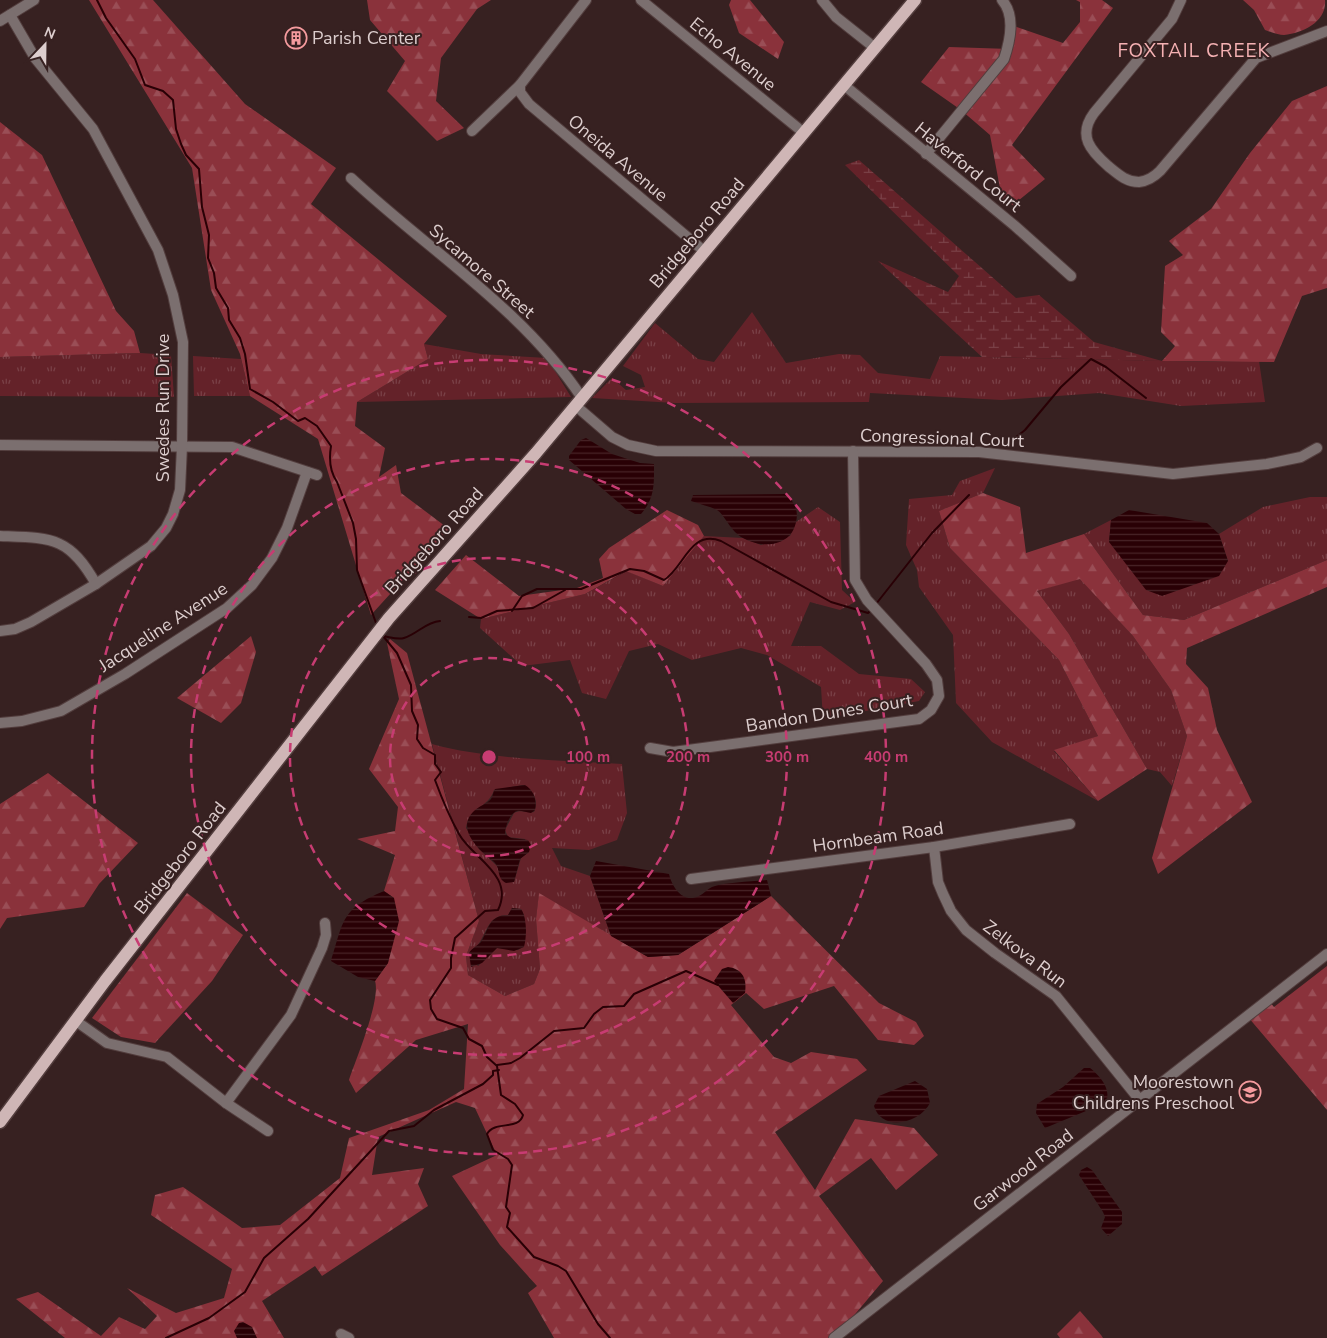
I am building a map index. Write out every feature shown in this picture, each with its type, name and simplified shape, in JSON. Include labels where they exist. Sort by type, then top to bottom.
[{"type":"main road","name":"Bridgeboro Road","points":[[0,1122],[76,1021],[383,626],[579,402],[915,0]]},
{"type":"street","points":[[0,21],[34,0]]},
{"type":"street","points":[[472,132],[520,85],[586,0]]},
{"type":"street","name":"Echo Avenue","points":[[641,0],[804,133]]},
{"type":"street","points":[[822,0],[836,17],[875,48]]},
{"type":"street","points":[[926,154],[1004,59],[1009,44],[1010,15],[1002,0]]},
{"type":"street","points":[[1181,0],[1172,18],[1094,113],[1087,125],[1086,139],[1094,154],[1120,176],[1130,181],[1148,180],[1160,171],[1256,58],[1327,31]]},
{"type":"street","name":"Swedes Run Drive","points":[[0,631],[15,629],[31,622],[139,556],[166,528],[173,514],[180,490],[182,446],[182,342],[173,295],[158,250],[93,129],[35,58],[10,15]]},
{"type":"street","name":"Oneida Avenue","points":[[520,85],[520,92],[529,104],[704,251]]},
{"type":"street","name":"Haverford Court","points":[[844,85],[1015,226],[1071,276]]},
{"type":"street","name":"Sycamore Street","points":[[351,178],[517,321],[553,358],[579,402]]},
{"type":"street","name":"Congressional Court","points":[[579,402],[612,437],[628,446],[656,451],[979,452],[1173,474],[1267,464],[1301,457],[1317,448]]},
{"type":"street","points":[[0,445],[182,446]]},
{"type":"street","name":"Jacqueline Avenue","points":[[0,723],[22,721],[61,711],[125,674],[227,608],[252,585],[272,558],[312,474],[232,447],[182,446]]},
{"type":"street","name":"Bandon Dunes Court","points":[[650,748],[673,752],[919,719],[931,710],[939,696],[937,680],[926,664],[867,600],[855,580],[853,451]]},
{"type":"street","points":[[0,536],[56,541],[70,549],[80,559],[96,584]]},
{"type":"street","name":"Hornbeam Road","points":[[691,879],[934,847],[1070,824]]},
{"type":"street","name":"Zelkova Run","points":[[934,847],[938,882],[951,911],[966,930],[1056,996],[1139,1099]]},
{"type":"street","points":[[226,1103],[291,1015],[322,948],[326,935],[325,923]]},
{"type":"street","name":"Garwood Road","points":[[834,1338],[1327,954]]},
{"type":"street","points":[[76,1021],[108,1044],[167,1057],[226,1103],[268,1131]]},
{"type":"green space","points":[[89,0],[153,0],[245,104],[336,168],[311,204],[447,316],[424,344],[428,359],[357,402],[355,426],[385,448],[379,477],[396,465],[401,493],[449,529],[371,615],[318,439],[250,396],[240,354],[211,290],[192,168]]},
{"type":"green space","points":[[367,0],[491,0],[477,9],[441,58],[436,101],[464,128],[437,141],[387,91],[405,61],[370,20]]},
{"type":"green space","points":[[731,0],[750,0],[784,42],[778,59],[739,33],[729,5]]},
{"type":"green space","points":[[1076,0],[1102,0],[1113,8],[1012,145],[1045,179],[1013,205],[1002,199],[990,135],[961,110],[921,82],[949,47],[1010,49],[1014,26],[1063,43],[1080,22],[1080,2]]},
{"type":"green space","points":[[1243,0],[1325,0],[1325,7],[1313,25],[1299,32],[1284,35],[1265,30],[1254,10]]},
{"type":"green space","points":[[1327,86],[1327,288],[1302,296],[1274,362],[1162,361],[1175,346],[1161,332],[1165,266],[1183,255],[1169,241],[1211,209],[1250,153],[1292,101]]},
{"type":"green space","points":[[0,122],[42,155],[116,311],[134,331],[140,353],[0,357]]},
{"type":"green space","points":[[859,160],[1016,298],[1039,295],[1094,342],[1162,361],[982,357],[878,261],[948,292],[959,276],[845,165]]},
{"type":"green space","points":[[752,312],[786,363],[839,354],[860,355],[878,373],[930,379],[940,356],[1213,362],[1259,361],[1265,402],[1181,406],[1099,393],[1002,400],[870,393],[869,402],[675,403],[592,398],[612,378],[626,390],[645,387],[641,375],[623,366],[655,323],[698,359],[714,362]]},
{"type":"green space","points":[[424,344],[481,354],[547,358],[571,397],[357,402],[428,359]]},
{"type":"green space","points":[[140,353],[171,355],[174,397],[0,396],[0,357]]},
{"type":"green space","points":[[193,356],[241,359],[250,396],[194,396]]},
{"type":"green space","points":[[995,468],[983,493],[939,511],[950,548],[1059,660],[1098,736],[1054,751],[1098,801],[992,742],[956,703],[953,635],[919,587],[917,570],[906,545],[909,499],[952,495],[960,481]]},
{"type":"green space","points":[[983,493],[1020,507],[1026,553],[1084,534],[1143,615],[1184,620],[1327,560],[1327,587],[1187,648],[1186,664],[1208,688],[1217,730],[1252,802],[1158,874],[1152,858],[1187,736],[1171,690],[1133,636],[1080,579],[1037,591],[1069,634],[1147,769],[1098,801],[1054,750],[1098,736],[1059,660],[950,548],[939,511]]},
{"type":"green space","points":[[1310,497],[1327,497],[1327,560],[1184,620],[1143,615],[1084,534],[1111,520],[1109,542],[1228,561],[1219,534],[1263,507]]},
{"type":"green space","points":[[818,507],[840,522],[842,590],[855,602],[840,610],[810,602],[791,646],[821,646],[859,674],[911,679],[925,692],[919,701],[823,719],[821,687],[767,655],[741,648],[692,660],[658,644],[629,651],[606,699],[582,693],[570,660],[522,666],[480,628],[481,619],[585,594],[627,571],[663,586],[704,536],[743,538],[761,545],[790,536],[796,522]]},
{"type":"green space","points":[[667,510],[698,525],[704,536],[663,586],[626,571],[585,594],[481,619],[435,590],[466,555],[519,596],[577,588],[603,578],[599,559],[609,548]]},
{"type":"green space","points":[[1080,578],[1133,636],[1171,690],[1187,736],[1172,786],[1160,772],[1147,769],[1069,634],[1037,591]]},
{"type":"green space","points":[[251,636],[256,652],[241,703],[221,723],[177,698]]},
{"type":"green space","points":[[390,639],[407,653],[479,921],[466,956],[468,975],[505,996],[534,984],[540,969],[536,919],[539,893],[648,957],[678,955],[771,896],[879,1003],[916,1022],[924,1036],[914,1045],[878,1040],[834,986],[764,1009],[746,993],[731,1005],[774,1057],[791,1063],[811,1052],[857,1059],[867,1070],[775,1132],[815,1190],[855,1119],[914,1128],[938,1155],[896,1190],[871,1158],[819,1196],[883,1281],[835,1338],[554,1338],[528,1293],[537,1286],[500,1245],[452,1176],[497,1155],[475,1108],[456,1102],[378,1137],[372,1175],[424,1168],[418,1184],[428,1206],[322,1276],[315,1266],[262,1301],[284,1338],[65,1338],[16,1299],[38,1292],[101,1336],[119,1317],[145,1329],[157,1316],[127,1288],[176,1313],[224,1298],[232,1269],[151,1215],[155,1195],[183,1187],[242,1228],[280,1225],[340,1178],[349,1138],[429,1110],[464,1089],[468,1024],[416,1040],[356,1093],[349,1080],[371,1015],[376,990],[375,981],[388,963],[394,898],[384,891],[395,855],[357,839],[395,831],[398,807],[369,769],[399,699],[387,643]]},
{"type":"green space","points":[[432,744],[502,756],[622,764],[627,813],[617,840],[589,850],[552,848],[561,866],[590,876],[611,936],[539,894],[536,919],[540,969],[534,984],[505,996],[468,975],[466,956],[479,921]],"holes":[[[523,785],[533,793],[536,804],[534,812],[519,811],[514,813],[505,830],[508,837],[525,839],[529,852],[521,858],[514,882],[479,849],[466,828],[471,816],[488,800],[494,790]],[[512,908],[521,909],[524,915],[523,947],[518,950],[497,948],[478,966],[469,956],[470,953],[480,942],[490,923],[497,917],[508,915]]]},
{"type":"green space","points":[[48,773],[138,843],[99,884],[84,907],[7,918],[0,929],[0,804]]},
{"type":"green space","points":[[187,893],[243,935],[212,981],[155,1043],[121,1037],[92,1018]]},
{"type":"green space","points":[[1327,966],[1327,1110],[1248,1017],[1269,1001],[1274,1007]]},
{"type":"green space","points":[[1080,1311],[1103,1338],[1060,1338],[1057,1334]]},
{"type":"shaded area","points":[[586,438],[612,454],[640,463],[654,464],[654,484],[651,496],[641,514],[635,514],[626,509],[569,460],[569,456],[581,440]]},
{"type":"shaded area","points":[[787,494],[794,504],[797,518],[793,530],[788,537],[775,544],[759,544],[743,538],[735,532],[717,510],[691,501],[693,495]]},
{"type":"shaded area","points":[[1129,510],[1207,523],[1219,534],[1228,561],[1219,576],[1162,596],[1146,590],[1109,542],[1111,520]]},
{"type":"shaded area","points":[[525,785],[534,796],[535,810],[531,813],[514,812],[508,821],[505,834],[511,838],[528,840],[531,845],[529,852],[520,859],[514,882],[506,883],[501,878],[495,863],[481,851],[471,838],[467,824],[474,811],[491,799],[495,789]]},
{"type":"shaded area","points":[[596,861],[669,874],[679,893],[688,898],[699,896],[718,885],[767,880],[771,896],[678,955],[648,957],[611,936],[590,876]]},
{"type":"shaded area","points":[[384,891],[394,898],[399,921],[388,963],[375,981],[358,977],[331,961],[346,917],[359,904]]},
{"type":"shaded area","points":[[512,908],[521,909],[524,917],[526,938],[524,947],[514,951],[497,948],[482,963],[471,967],[469,953],[481,942],[493,920],[497,917],[508,915]]},
{"type":"shaded area","points":[[728,967],[740,972],[745,983],[745,993],[733,1003],[714,981],[722,969]]},
{"type":"shaded area","points":[[1084,1068],[1090,1068],[1103,1082],[1107,1090],[1107,1100],[1098,1106],[1045,1128],[1036,1113],[1037,1104],[1063,1087]]},
{"type":"shaded area","points":[[915,1081],[927,1089],[930,1103],[925,1110],[910,1120],[901,1122],[885,1120],[878,1114],[874,1106],[879,1096]]},
{"type":"shaded area","points":[[1087,1167],[1092,1170],[1122,1212],[1122,1224],[1108,1236],[1101,1228],[1105,1217],[1103,1212],[1079,1175],[1081,1170]]},
{"type":"shaded area","points":[[243,1322],[252,1327],[257,1338],[237,1338],[234,1331],[239,1323]]},
{"type":"waterway","points":[[97,0],[106,18],[135,59],[145,85],[163,91],[173,100],[176,129],[181,144],[186,155],[199,169],[202,207],[209,235],[208,258],[214,273],[216,288],[228,308],[229,320],[240,338],[245,354],[250,389],[273,402],[298,421],[305,418],[317,426],[331,446],[331,469],[353,523],[356,539],[357,570],[376,623]]},
{"type":"waterway","points":[[1010,442],[1025,430],[1061,387],[1091,359],[1106,367],[1146,398]]},
{"type":"waterway","points":[[876,604],[932,533],[969,495]]},
{"type":"waterway","points":[[512,611],[522,596],[537,589],[581,589],[630,569],[644,571],[664,580],[695,545],[702,540],[710,539],[721,541],[831,602],[868,613],[872,609]]},
{"type":"waterway","points":[[469,617],[481,618],[497,611],[533,608],[565,590]]},
{"type":"waterway","points":[[383,636],[397,639],[404,638],[430,624],[440,621]]},
{"type":"waterway","points":[[383,636],[397,653],[411,685],[412,711],[418,725],[417,739],[423,748],[435,755],[435,764],[441,772],[435,780],[449,814],[465,843],[490,868],[497,877],[501,887],[502,898],[498,910],[485,911],[455,938],[451,968],[430,1000],[431,1009],[437,1019],[463,1028],[469,1039],[482,1046],[487,1057],[497,1066],[501,1095],[515,1104],[523,1115],[517,1123],[495,1127],[487,1134],[493,1150],[508,1159],[512,1165],[506,1207],[510,1213],[507,1227],[534,1257],[566,1271],[598,1324],[610,1338]]},
{"type":"waterway","points":[[497,1065],[511,1063],[520,1058],[554,1031],[584,1028],[594,1014],[603,1007],[624,1006],[634,994],[686,971],[718,985]]},
{"type":"waterway","points":[[166,1338],[209,1318],[245,1292],[264,1258],[308,1219],[389,1131],[414,1126],[434,1110],[483,1084],[493,1075],[493,1071],[499,1070]]},
{"type":"place","name":"Parish Center","points":[[296,38]]},
{"type":"place","name":"Moorestown Childrens Preschool","points":[[1250,1092]]},
{"type":"district","name":"FOXTAIL CREEK","points":[[1194,50]]}]
